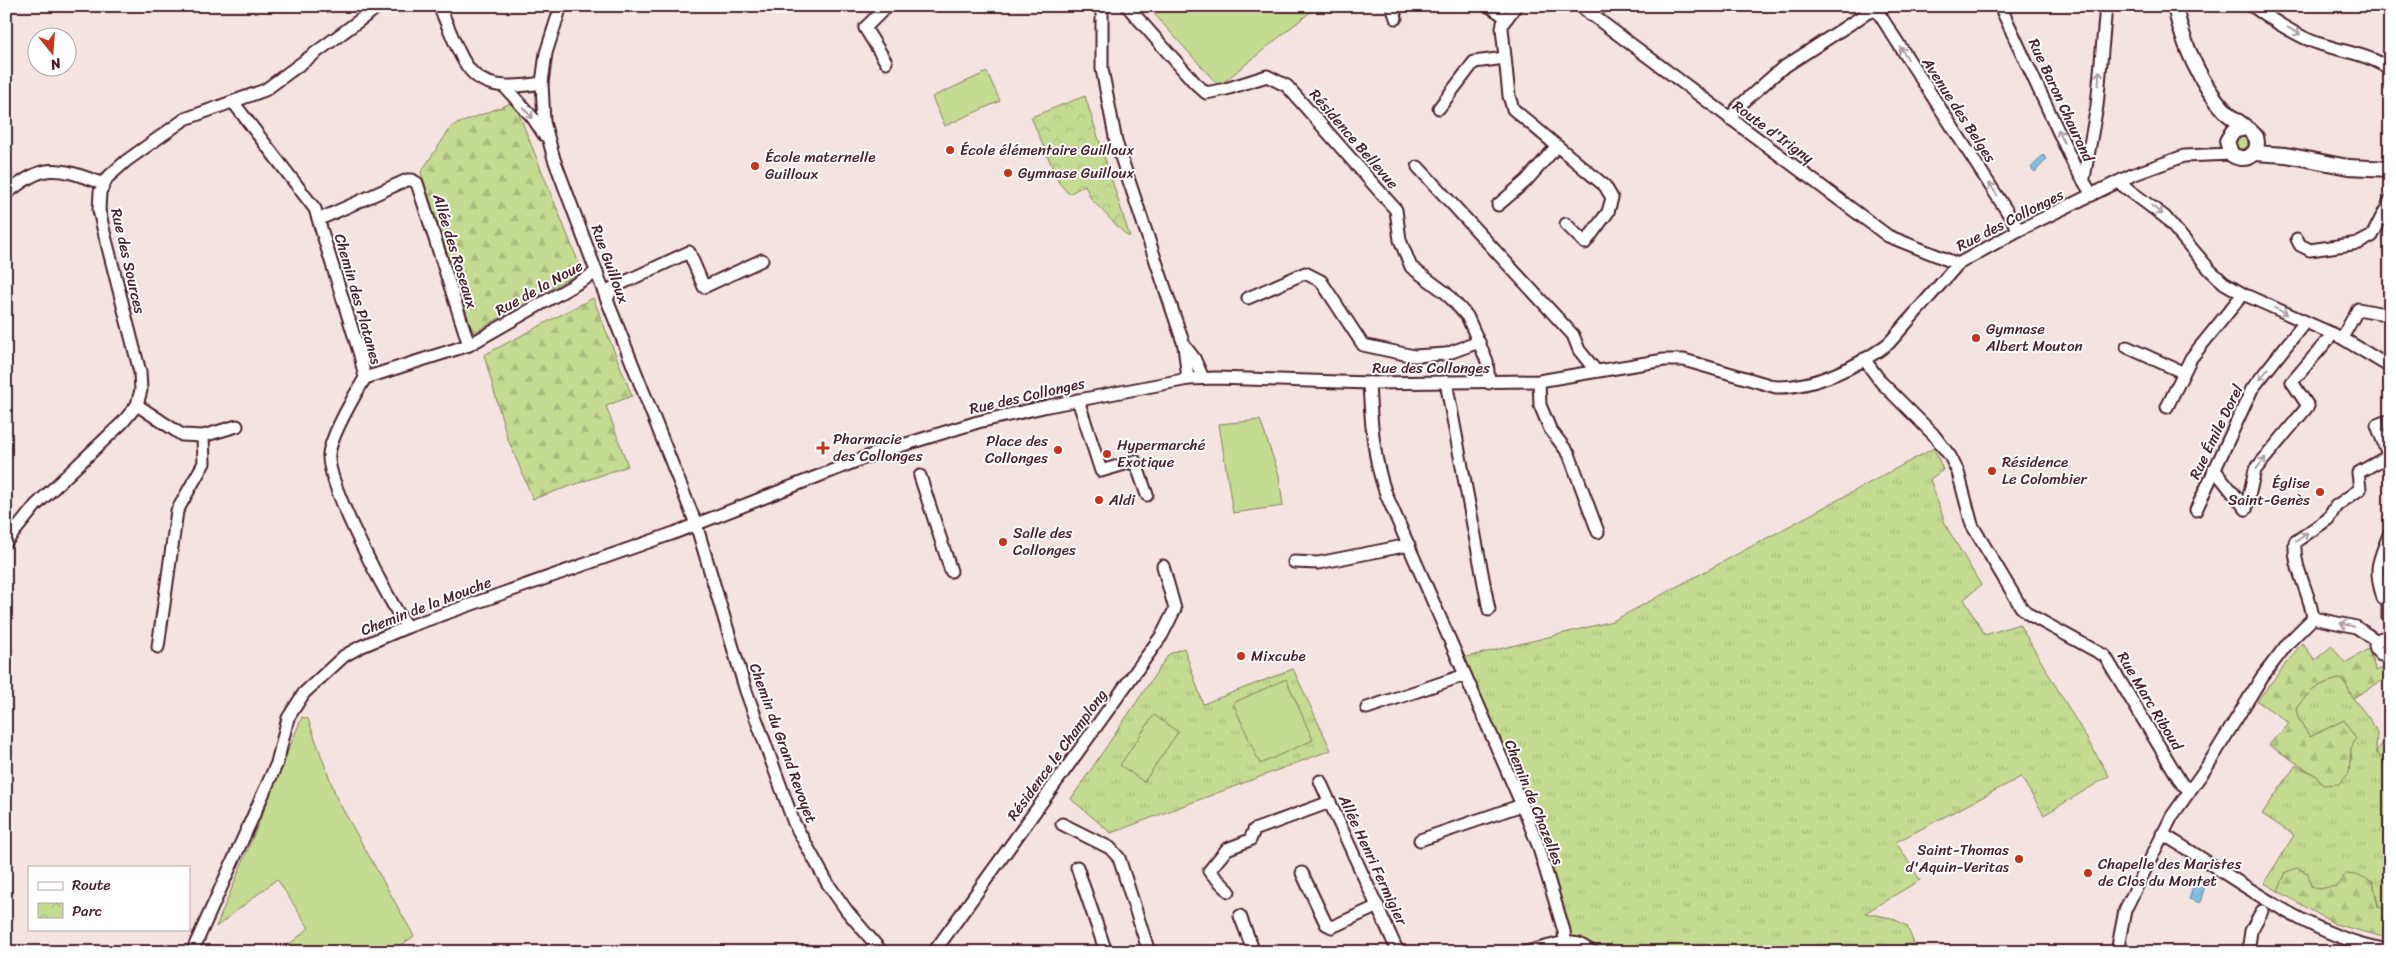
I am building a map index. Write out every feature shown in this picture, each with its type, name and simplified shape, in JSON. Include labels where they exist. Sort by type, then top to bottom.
[{"type":"main road","points":[[2175,6],[2186,44],[2210,89],[2225,111],[2254,133],[2256,147],[2246,159],[2235,158],[2229,143],[2225,111]]},
{"type":"main road","points":[[2229,143],[2237,129],[2246,128]]},
{"type":"main road","points":[[2256,147],[2348,167],[2390,169]]},
{"type":"street","points":[[6,194],[25,179],[44,170],[74,173],[102,183],[126,161],[175,124],[273,85],[379,6]]},
{"type":"street","points":[[439,6],[471,72],[483,82],[519,87],[542,82]]},
{"type":"street","name":"Rue Guilloux","points":[[560,6],[546,53],[542,82],[543,113],[549,142],[607,300],[696,524]]},
{"type":"street","points":[[886,62],[865,28],[888,6]]},
{"type":"street","points":[[1102,6],[1102,68],[1116,142],[1184,346],[1188,379]]},
{"type":"street","name":"Résidence Bellevue","points":[[1126,6],[1194,83],[1206,93],[1226,90],[1268,76],[1288,86],[1396,210],[1400,240],[1411,267],[1446,293],[1467,316],[1487,361],[1489,383]]},
{"type":"street","points":[[1489,6],[1507,18]]},
{"type":"street","points":[[1516,6],[1502,28],[1509,102],[1513,110],[1605,186],[1612,198],[1608,212],[1585,243],[1566,224]]},
{"type":"street","name":"Route d'Irigny","points":[[1580,6],[1888,236],[1958,264]]},
{"type":"street","points":[[1590,15],[1603,6]]},
{"type":"street","name":"Rue Baron Chaurand","points":[[2000,6],[2074,165],[2084,178],[2092,195]]},
{"type":"street","points":[[2084,178],[2097,106],[2106,6]]},
{"type":"street","points":[[2252,6],[2319,44],[2348,50],[2379,62],[2390,69]]},
{"type":"street","points":[[1730,119],[1738,107],[1781,69],[1867,13],[1879,8]]},
{"type":"street","name":"Avenue des Belges","points":[[1879,8],[2019,230]]},
{"type":"street","points":[[1438,108],[1474,62],[1505,58]]},
{"type":"street","points":[[504,86],[533,118],[549,142]]},
{"type":"street","name":"Chemin des Platanes","points":[[233,102],[304,192],[320,219],[365,378],[329,450],[330,470],[353,527],[406,627]]},
{"type":"street","name":"Rue des Collonges","points":[[696,524],[877,453],[978,422],[1188,379],[1369,383],[1489,383],[1539,381],[1664,360],[1684,360],[1753,382],[1792,388],[1830,375],[1864,359],[1889,342],[1958,264],[2019,230],[2118,182],[2184,156],[2206,154],[2229,143]]},
{"type":"street","points":[[1498,204],[1526,181],[1557,146]]},
{"type":"street","points":[[1418,168],[1573,335],[1579,350],[1596,371]]},
{"type":"street","name":"Allée des Roseaux","points":[[320,219],[407,180],[418,183],[469,345]]},
{"type":"street","points":[[2118,182],[2164,216],[2219,279],[2243,294],[2338,336],[2390,367]]},
{"type":"street","name":"Rue des Sources","points":[[102,183],[99,210],[102,225],[140,372],[141,390],[137,405]]},
{"type":"street","points":[[2297,239],[2300,245],[2310,250],[2359,243],[2372,236],[2390,201]]},
{"type":"street","points":[[607,300],[612,288],[689,252],[704,287],[762,260]]},
{"type":"street","name":"Rue de la Noue","points":[[365,378],[469,345],[597,272]]},
{"type":"street","points":[[1248,298],[1305,273],[1321,281],[1363,345],[1414,356],[1446,354],[1478,342]]},
{"type":"street","points":[[2167,407],[2182,372],[2191,358],[2243,294]]},
{"type":"street","points":[[2214,469],[2246,509],[2255,470],[2308,406],[2292,382],[2338,336],[2358,309],[2390,315]]},
{"type":"street","name":"Rue Émile Dorel","points":[[2196,510],[2252,389],[2306,322]]},
{"type":"street","points":[[1184,346],[1203,378]]},
{"type":"street","points":[[2127,347],[2182,372]]},
{"type":"street","name":"Rue Marc Riboud","points":[[1864,359],[1882,382],[1934,434],[1950,456],[1958,472],[1972,525],[2021,607],[2030,614],[2105,656],[2182,784],[2190,790]]},
{"type":"street","points":[[1539,381],[1540,405],[1550,429],[1569,454],[1598,532]]},
{"type":"street","points":[[1446,382],[1489,610]]},
{"type":"street","name":"Chemin de Chazelles","points":[[1369,383],[1372,435],[1380,476],[1538,845],[1564,931],[1565,942]]},
{"type":"street","points":[[1078,400],[1101,471],[1135,461],[1147,495]]},
{"type":"street","points":[[6,542],[36,505],[123,422],[137,405],[182,435],[203,436],[238,426]]},
{"type":"street","points":[[2390,420],[2377,425],[2390,460]]},
{"type":"street","points":[[158,647],[177,511],[204,463],[203,436]]},
{"type":"street","points":[[2313,618],[2311,603],[2300,579],[2294,550],[2295,542],[2328,519],[2336,506],[2360,489],[2358,473],[2389,455]]},
{"type":"street","points":[[920,476],[951,571]]},
{"type":"street","name":"Chemin de la Mouche","points":[[192,952],[277,763],[288,718],[304,692],[344,656],[406,627],[696,524]]},
{"type":"street","name":"Chemin du Grand Revoyet","points":[[696,524],[746,691],[794,823],[828,884],[847,911],[882,952]]},
{"type":"street","points":[[2390,532],[2378,562],[2376,576],[2387,599],[2385,639],[2376,649],[2383,656],[2390,654]]},
{"type":"street","points":[[1294,562],[1318,564],[1409,545]]},
{"type":"street","name":"Résidence le Champlong","points":[[934,952],[1162,635],[1175,608],[1163,566]]},
{"type":"street","points":[[2117,952],[2125,910],[2162,834],[2208,765],[2262,677],[2288,643],[2313,618]]},
{"type":"street","points":[[2313,618],[2356,627],[2385,639]]},
{"type":"street","points":[[1367,708],[1465,675]]},
{"type":"street","name":"Allée Henri Fermigier","points":[[1320,780],[1398,952]]},
{"type":"street","points":[[1229,891],[1209,871],[1227,849],[1250,840],[1254,830],[1330,802]]},
{"type":"street","points":[[1420,840],[1522,805]]},
{"type":"street","points":[[1062,824],[1110,848],[1119,858],[1149,952]]},
{"type":"street","points":[[2162,834],[2310,925],[2345,940],[2390,950]]},
{"type":"street","points":[[1077,867],[1106,952]]},
{"type":"street","points":[[1302,872],[1326,924],[1332,927],[1378,906]]},
{"type":"street","points":[[2248,952],[2251,931],[2262,912]]},
{"type":"street","points":[[1240,916],[1254,952]]},
{"type":"street","points":[[1526,952],[1565,942],[1579,944],[1593,952]]},
{"type":"green space","points":[[1147,6],[1310,6],[1314,9],[1219,86]]},
{"type":"green space","points":[[987,72],[1000,101],[945,126],[932,97]]},
{"type":"green space","points":[[1085,96],[1130,236],[1127,236],[1091,199],[1085,185],[1069,194],[1059,183],[1031,117]]},
{"type":"green space","points":[[514,102],[582,271],[473,333],[421,172],[452,126]]},
{"type":"green space","points":[[2240,137],[2244,137],[2248,143],[2244,149],[2240,149],[2236,145],[2236,141]]},
{"type":"green space","points":[[593,298],[632,396],[606,406],[628,466],[533,499],[507,437],[484,355]]},
{"type":"green space","points":[[1260,420],[1279,475],[1283,506],[1233,513],[1219,424]]},
{"type":"green space","points":[[1934,448],[1943,470],[1930,479],[1946,526],[1981,585],[1964,599],[1985,635],[2019,624],[2109,776],[2044,815],[2021,777],[1896,842],[1920,880],[1865,913],[1892,918],[1907,926],[1917,952],[1556,952],[1573,948],[1463,658],[1613,621]]},
{"type":"green space","points":[[2302,643],[2315,660],[2332,646],[2345,663],[2368,649],[2376,671],[2390,665],[2390,676],[2353,698],[2345,682],[2339,679],[2314,689],[2296,709],[2298,718],[2310,737],[2344,720],[2356,739],[2351,748],[2349,773],[2339,784],[2323,785],[2315,775],[2269,745],[2289,723],[2257,701]]},
{"type":"green space","points":[[1184,648],[1203,704],[1293,669],[1331,750],[1111,833],[1071,799],[1169,654]]},
{"type":"green space","points":[[1286,679],[1313,740],[1260,764],[1233,703]]},
{"type":"green space","points":[[2339,679],[2345,682],[2353,698],[2372,722],[2377,733],[2376,751],[2390,771],[2390,910],[2379,908],[2373,882],[2318,889],[2286,872],[2278,891],[2264,883],[2294,835],[2262,814],[2296,765],[2315,775],[2323,785],[2352,759],[2344,720],[2310,737],[2298,718],[2296,709],[2314,689]]},
{"type":"green space","points":[[1154,715],[1178,732],[1144,782],[1120,765]]},
{"type":"green space","points":[[302,717],[308,719],[337,799],[414,936],[392,952],[280,952],[309,928],[277,879],[216,927]]},
{"type":"green space","points":[[2390,740],[2390,771],[2376,751],[2384,742]]},
{"type":"green space","points":[[2297,868],[2308,873],[2311,886],[2318,889],[2337,886],[2345,874],[2359,875],[2373,882],[2378,907],[2390,910],[2390,939],[2335,924],[2278,891],[2286,872]]},
{"type":"water","points":[[2043,155],[2047,159],[2035,172],[2031,168]]},
{"type":"water","points":[[2196,879],[2206,882],[2200,903],[2189,899]]},
{"type":"place","name":"École élémentaire Guilloux","points":[[950,150]]},
{"type":"place","name":"École maternelle Guilloux","points":[[755,166]]},
{"type":"place","name":"Gymnase Guilloux","points":[[1008,173]]},
{"type":"place","name":"Gymnase Albert Mouton","points":[[1976,338]]},
{"type":"place","name":"Pharmacie des Collonges","points":[[823,448]]},
{"type":"place","name":"Place des Collonges","points":[[1058,450]]},
{"type":"place","name":"Hypermarché Exotique","points":[[1107,454]]},
{"type":"place","name":"Résidence Le Colombier","points":[[1992,471]]},
{"type":"place","name":"Église Saint-Genès","points":[[2320,492]]},
{"type":"place","name":"Aldi","points":[[1099,500]]},
{"type":"place","name":"Salle des Collonges","points":[[1003,542]]},
{"type":"place","name":"Mixcube","points":[[1241,656]]},
{"type":"place","name":"Saint-Thomas d'Aquin-Veritas","points":[[2019,859]]},
{"type":"place","name":"Chapelle des Maristes de Clos du Montet","points":[[2088,873]]}]
